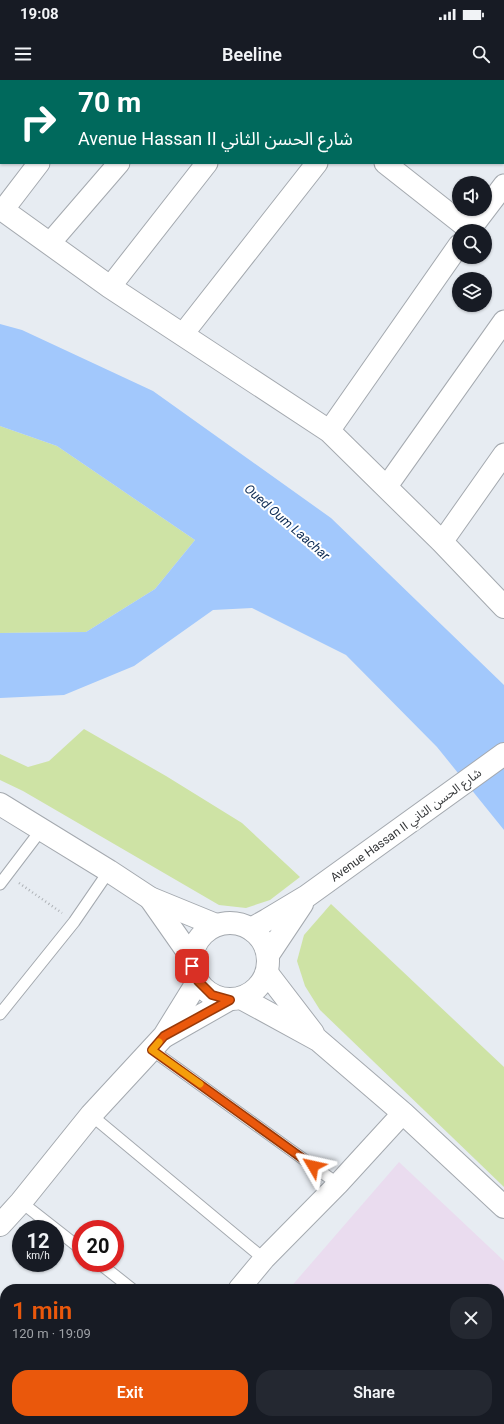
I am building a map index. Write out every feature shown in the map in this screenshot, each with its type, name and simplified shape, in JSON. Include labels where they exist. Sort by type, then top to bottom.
[{"type":"main road","points":[[2,209],[110,287],[329,431],[387,486],[504,607]]},
{"type":"main road","name":"Avenue Hassan II شارع الحسن الثاني","points":[[251,929],[308,896],[504,754]]},
{"type":"main road","points":[[0,804],[150,898],[216,925]]},
{"type":"main road","name":"Avenue Hassan II شارع الحسن الثاني","points":[[158,1043],[257,988],[277,940],[308,896]]},
{"type":"main road","points":[[150,898],[192,958]]},
{"type":"main road","points":[[318,1040],[267,964],[262,940],[251,929],[240,924],[228,922],[216,925],[199,938],[192,958],[192,966],[198,981],[212,995],[236,999],[318,1040],[403,1112],[504,1207]]},
{"type":"main road","name":"Avenue Hassan II شارع الحسن الثاني","points":[[0,1225],[21,1202],[91,1115],[158,1043],[198,981]]},
{"type":"street","points":[[2,209],[38,164]]},
{"type":"street","points":[[50,243],[118,164]]},
{"type":"street","points":[[110,287],[206,164]]},
{"type":"street","points":[[183,334],[316,164]]},
{"type":"street","points":[[386,164],[453,224]]},
{"type":"street","points":[[475,224],[504,185]]},
{"type":"street","points":[[329,431],[452,256]]},
{"type":"street","points":[[387,486],[504,321]]},
{"type":"street","points":[[442,542],[504,454]]},
{"type":"street","points":[[242,1284],[264,1259],[338,1184],[403,1112]]},
{"type":"lane","points":[[4,879],[41,830]]},
{"type":"lane","points":[[0,1014],[74,922],[109,871]]},
{"type":"lane","points":[[158,1043],[338,1184]]},
{"type":"lane","points":[[91,1115],[264,1259]]},
{"type":"lane","points":[[21,1202],[72,1242]]},
{"type":"lane","points":[[110,1272],[126,1284]]},
{"type":"path","points":[[4,879],[74,922]]},
{"type":"shaded area","points":[[399,1162],[504,1261],[504,1284],[293,1284]]},
{"type":"green space","points":[[0,426],[57,446],[195,540],[155,589],[86,632],[0,633]]},
{"type":"green space","points":[[84,729],[166,776],[242,823],[300,877],[270,900],[246,908],[219,905],[23,791],[0,780],[0,754],[28,767],[49,761]]},
{"type":"green space","points":[[331,904],[504,1067],[504,1187],[320,1010],[305,986],[297,961],[304,935]]},
{"type":"water","name":"Oued Oum Laachar","points":[[0,324],[22,330],[153,391],[331,518],[504,685],[504,830],[437,747],[346,655],[252,608],[213,610],[134,666],[64,695],[0,698],[0,633],[86,632],[155,589],[195,540],[57,446],[0,426]]},
{"type":"slow traffic","points":[[159,1042],[152,1050],[200,1084]]},
{"type":"route","points":[[192,966],[198,981],[212,995],[230,1000],[164,1036],[152,1050],[313,1166]]}]
